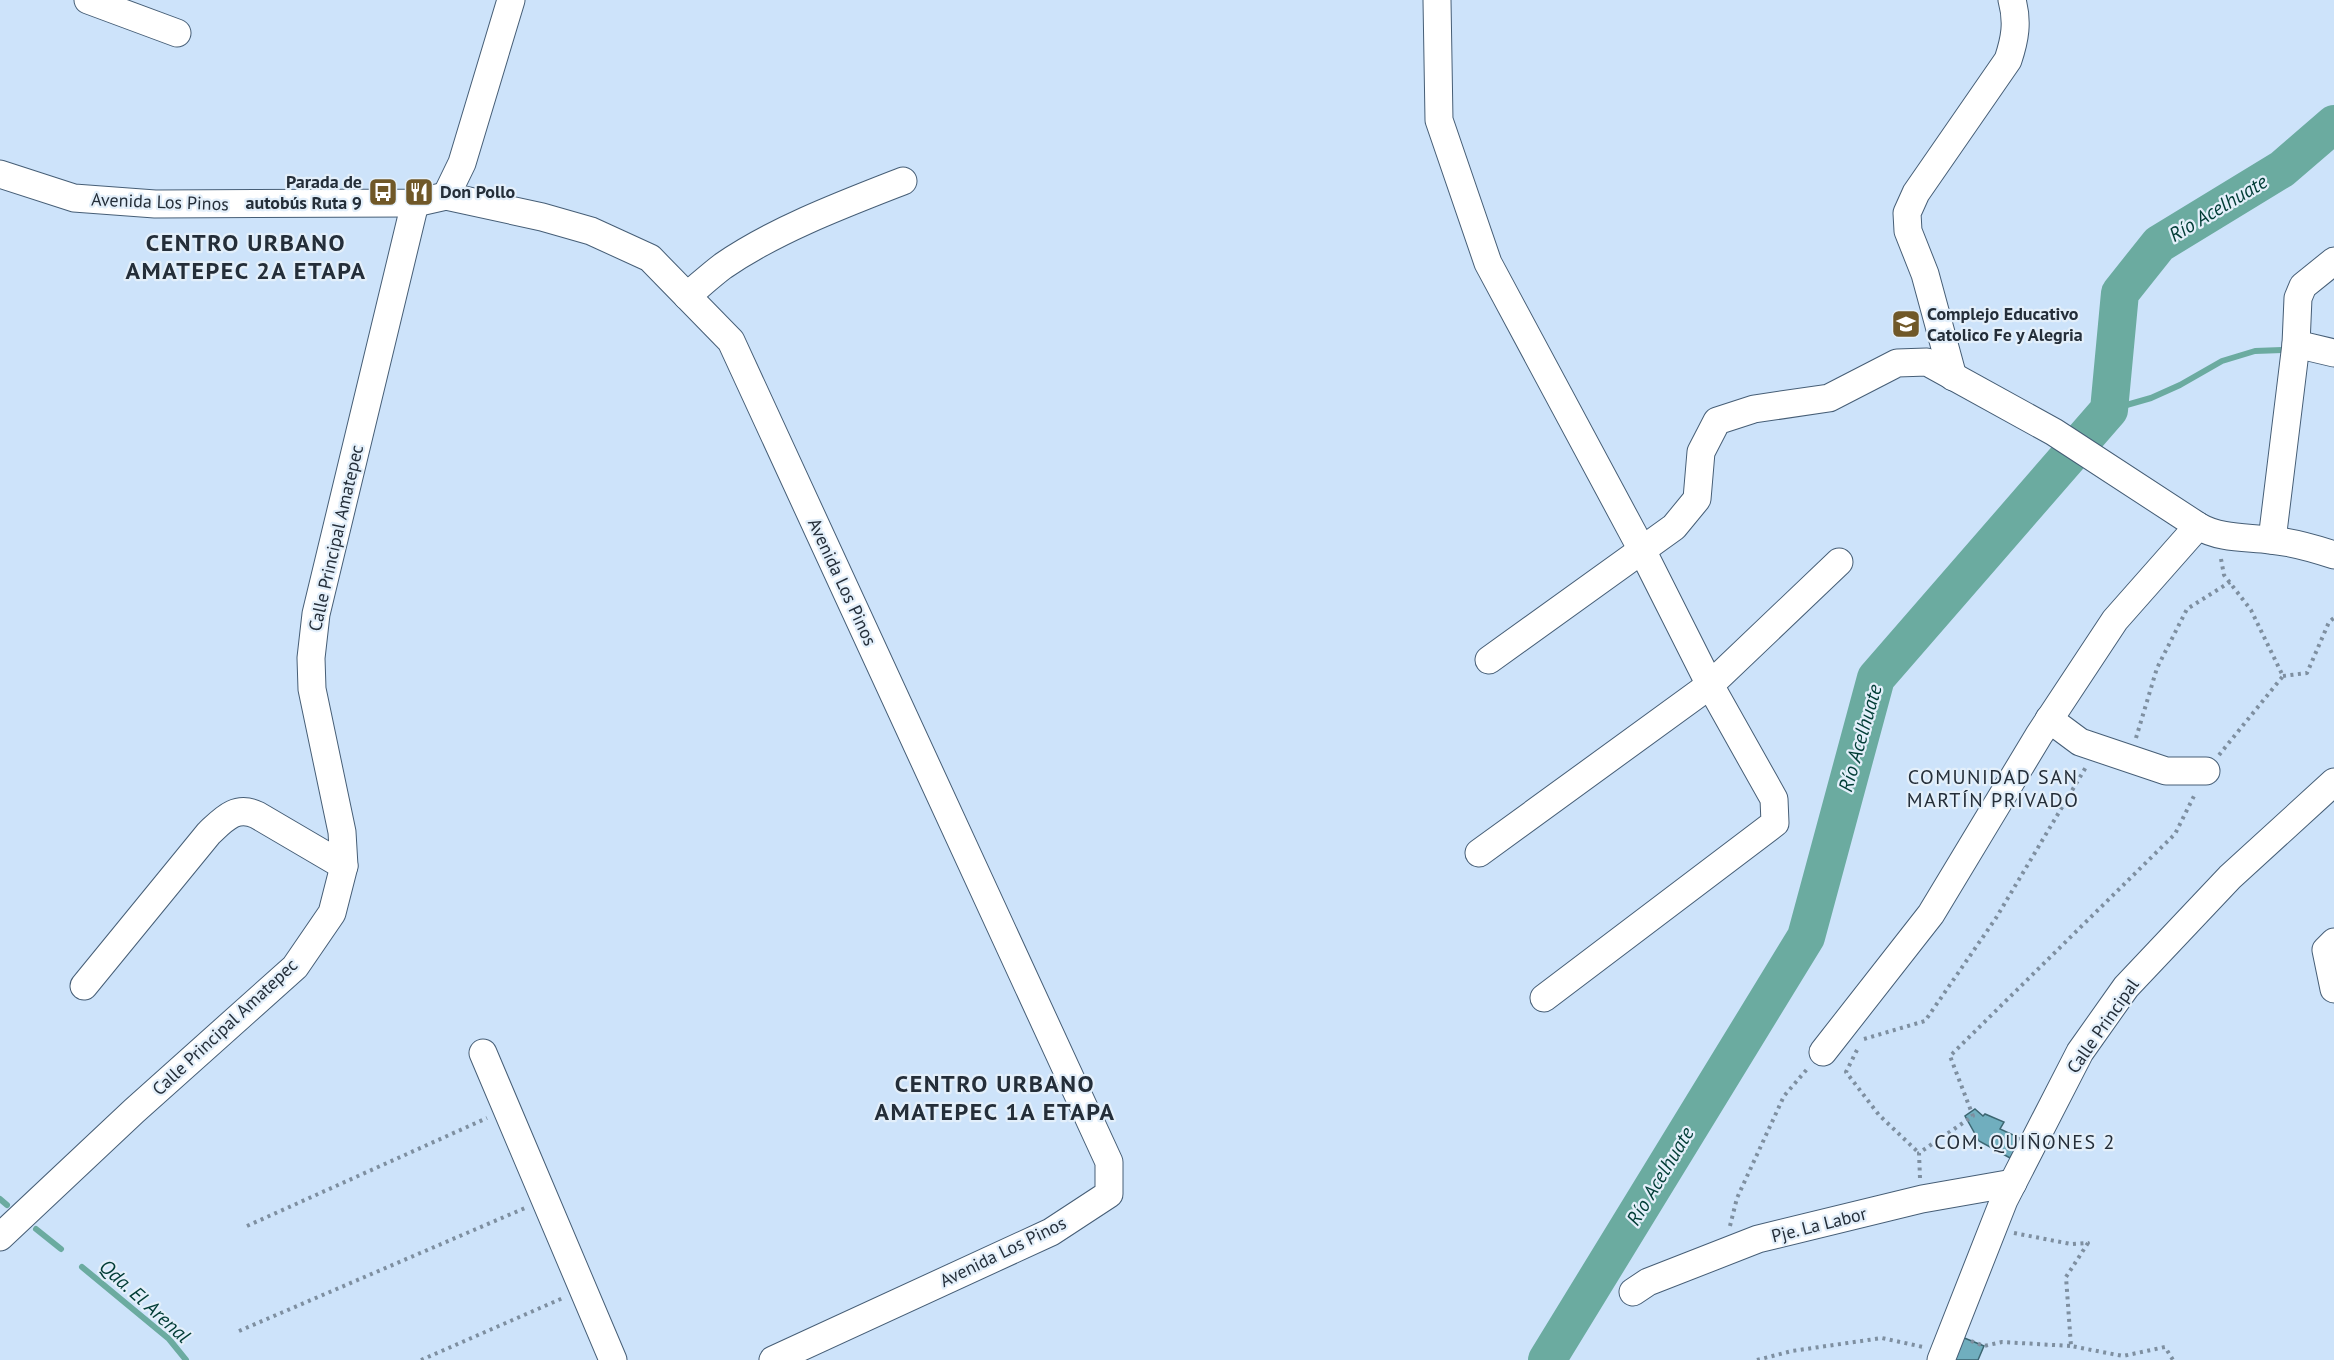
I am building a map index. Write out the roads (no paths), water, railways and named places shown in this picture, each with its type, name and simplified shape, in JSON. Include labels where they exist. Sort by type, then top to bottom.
[{"type":"street","points":[[88,0],[177,33]]},
{"type":"street","points":[[446,196],[462,163],[511,0]]},
{"type":"street","points":[[1437,0],[1439,120],[1488,263],[1642,550],[1710,686],[1774,800],[1775,823],[1544,999]]},
{"type":"street","points":[[1953,377],[1925,274],[1908,231],[1907,213],[1916,193],[2008,60],[2016,36],[2016,13],[2012,0]]},
{"type":"street","name":"Avenida Los Pinos","points":[[0,174],[74,198],[155,204],[415,204],[446,196],[542,217],[591,231],[650,258],[731,340],[1109,1162],[1109,1194],[1051,1232],[773,1360]]},
{"type":"street","points":[[687,296],[723,266],[753,248],[805,222],[903,181]]},
{"type":"street","name":"Calle Principal Amatepec","points":[[0,1237],[134,1111],[295,967],[332,913],[344,866],[342,832],[312,689],[311,658],[316,614],[415,204]]},
{"type":"street","points":[[2272,540],[2296,344],[2297,302],[2300,290],[2307,282],[2334,261]]},
{"type":"street","points":[[2296,344],[2334,353]]},
{"type":"street","points":[[1490,660],[1674,528],[1697,499],[1701,452],[1717,421],[1755,409],[1829,398],[1897,363],[1927,362],[2054,432],[2207,530],[2308,547],[2334,555]]},
{"type":"street","points":[[1823,1052],[1931,915],[2049,719],[2115,620],[2207,530]]},
{"type":"street","points":[[1479,853],[1710,686],[1839,561]]},
{"type":"street","points":[[2049,719],[2080,742],[2166,771],[2206,771]]},
{"type":"street","name":"Calle Principal","points":[[1946,1348],[2013,1183],[2080,1052],[2126,987],[2230,877],[2334,782]]},
{"type":"street","points":[[84,986],[208,834],[222,821],[238,812],[247,810],[257,815],[344,866]]},
{"type":"street","points":[[2334,942],[2326,950],[2334,989]]},
{"type":"street","points":[[483,1053],[613,1360]]},
{"type":"street","name":"Pje. La Labor","points":[[1633,1292],[1648,1282],[1758,1239],[1922,1199],[2013,1183]]},
{"type":"waterway","name":"Río Acelhuate","points":[[1547,1360],[1806,937],[1876,678],[2109,410],[2120,293],[2159,244],[2282,169],[2334,124]]},
{"type":"waterway","points":[[2109,410],[2151,398],[2180,385],[2222,361],[2255,351],[2282,350]]},
{"type":"waterway","name":"Qda. El Arenal","points":[[0,1199],[7,1205]]},
{"type":"waterway","name":"Qda. El Arenal","points":[[36,1229],[61,1249]]},
{"type":"waterway","name":"Qda. El Arenal","points":[[82,1267],[169,1339],[186,1360]]},
{"type":"place","name":"Parada de autobús Ruta 9","points":[[383,192]]},
{"type":"place","name":"Don Pollo","points":[[419,192]]},
{"type":"place","name":"Complejo Educativo Catolico Fe y Alegria","points":[[1906,324]]},
{"type":"district","name":"CENTRO URBANO AMATEPEC 2A ETAPA","points":[[246,257]]},
{"type":"district","name":"COMUNIDAD SAN MARTÍN PRIVADO","points":[[1993,788]]},
{"type":"district","name":"CENTRO URBANO AMATEPEC 1A ETAPA","points":[[995,1098]]},
{"type":"district","name":"COM. QUIÑONES 2","points":[[2025,1142]]}]
